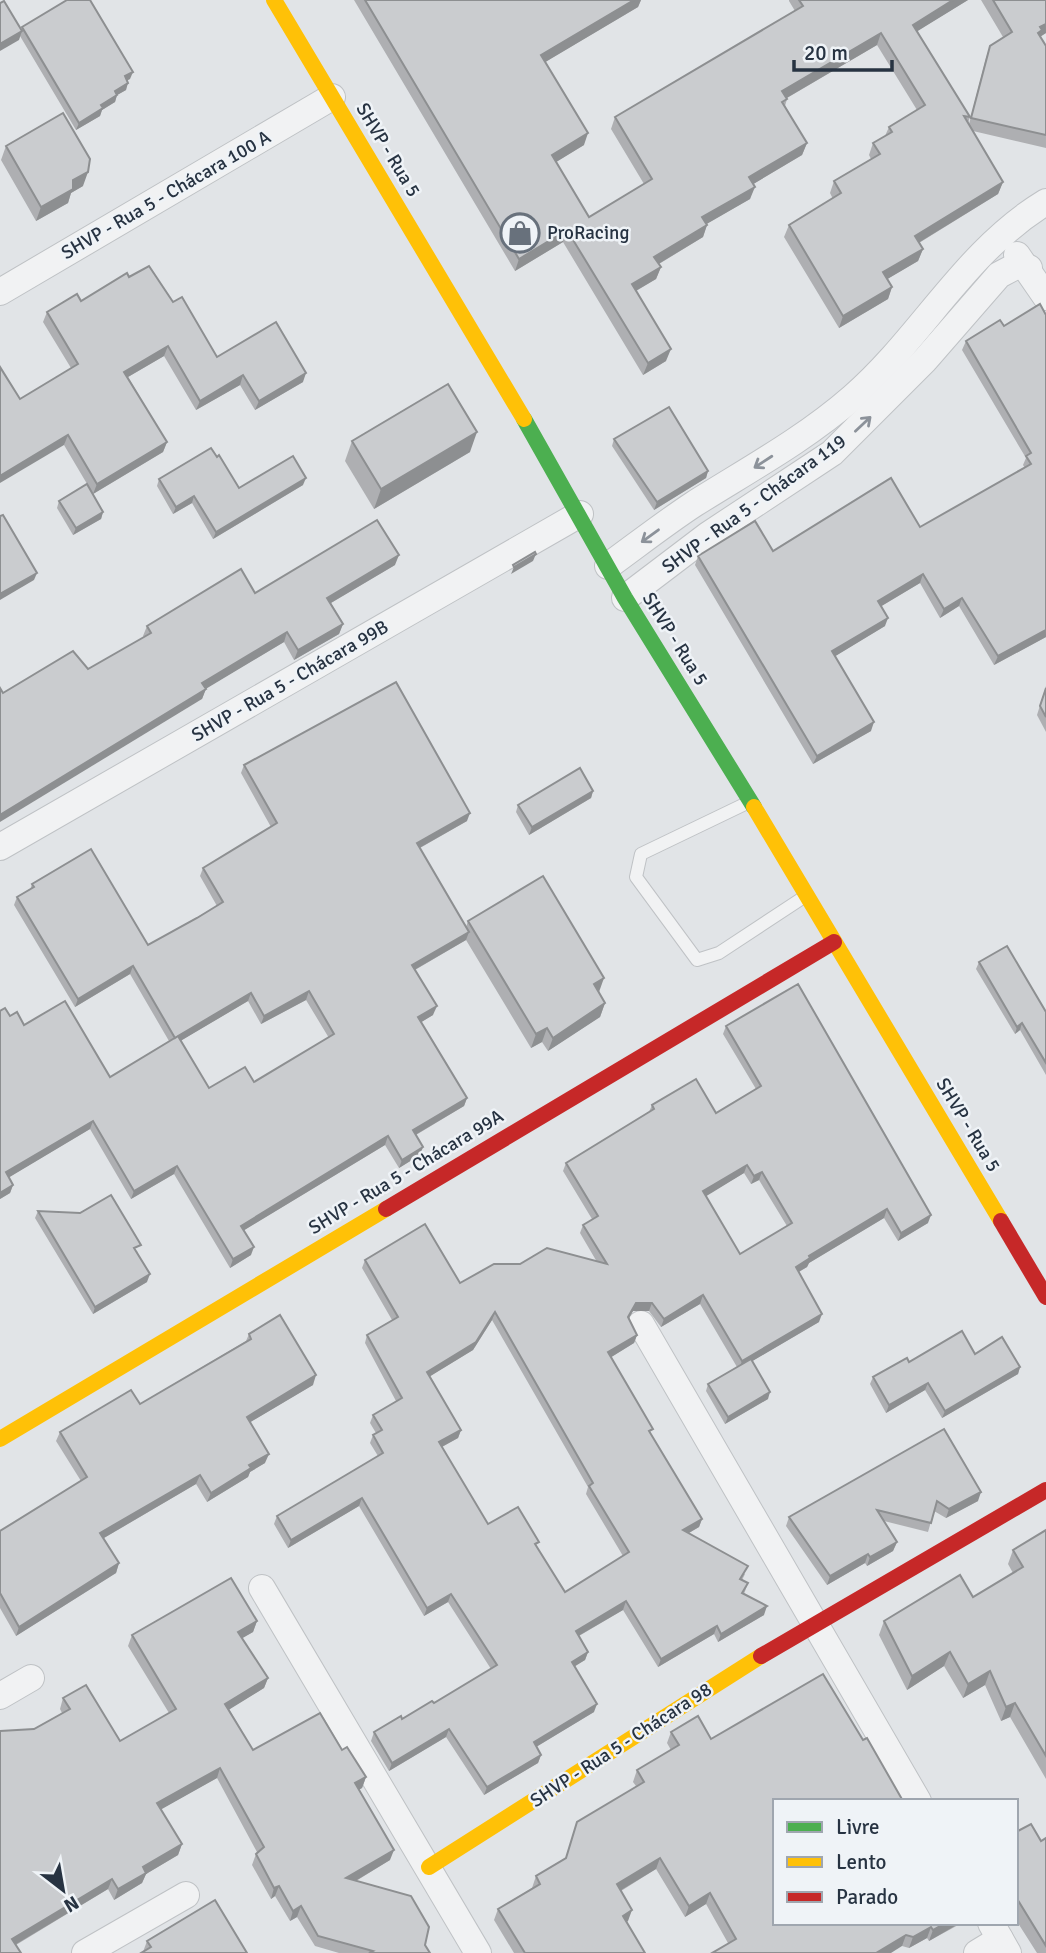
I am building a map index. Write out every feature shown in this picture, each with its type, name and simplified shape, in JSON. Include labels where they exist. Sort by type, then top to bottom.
[{"type":"street","name":"SHVP - Rua 5","points":[[274,0],[580,514],[625,598],[751,801],[1046,1297]]},
{"type":"street","name":"SHVP - Rua 5 - Chácara 100 A","points":[[0,292],[332,97]]},
{"type":"street","name":"SHVP - Rua 5 - Chácara 119","points":[[608,566],[692,506],[807,432],[853,397],[902,345],[954,282],[1000,235],[1046,202]]},
{"type":"street","points":[[1000,235],[1028,268],[1046,297]]},
{"type":"street","name":"SHVP - Rua 5 - Chácara 119","points":[[625,598],[708,535],[831,453],[925,360],[999,275],[1018,265],[1028,268]]},
{"type":"street","points":[[902,345],[925,360]]},
{"type":"street","points":[[807,432],[831,453]]},
{"type":"street","name":"SHVP - Rua 5 - Chácara 99B","points":[[0,847],[580,514]]},
{"type":"street","name":"SHVP - Rua 5 - Chácara 99A","points":[[0,1439],[834,942]]},
{"type":"street","points":[[640,1324],[917,1799]]},
{"type":"street","name":"SHVP - Rua 5 - Chácara 98","points":[[429,1867],[813,1623],[1046,1490]]},
{"type":"street","points":[[262,1588],[478,1953]]},
{"type":"street","points":[[0,1696],[31,1678]]},
{"type":"street","points":[[85,1953],[186,1895]]},
{"type":"street","points":[[977,1953],[1000,1939]]},
{"type":"lane","points":[[751,801],[642,854],[636,877],[697,960],[719,953],[806,895]]},
{"type":"building","points":[[67,0],[90,0],[133,72],[125,76],[128,83],[115,91],[117,95],[101,105],[103,108],[79,123],[22,27]]},
{"type":"building","points":[[365,0],[634,0],[541,55],[588,133],[552,155],[589,217],[652,179],[615,117],[803,6],[799,0],[953,0],[913,25],[970,117],[964,116],[1003,182],[915,236],[923,249],[883,272],[892,287],[843,316],[789,225],[841,193],[834,181],[880,154],[873,143],[892,132],[889,127],[925,105],[881,33],[782,91],[787,99],[782,102],[807,143],[749,177],[755,187],[702,217],[707,225],[654,257],[661,267],[632,284],[671,349],[648,363],[567,230],[519,259]]},
{"type":"building","points":[[993,0],[1046,0],[1046,24],[1040,27],[1042,30],[1038,33],[1046,46],[1046,135],[971,118],[990,46],[1012,32]]},
{"type":"building","points":[[4,1],[22,31],[0,44],[0,3]]},
{"type":"building","points":[[63,113],[90,159],[88,172],[73,180],[73,189],[41,207],[6,146]]},
{"type":"building","points":[[149,266],[173,302],[182,297],[217,357],[276,322],[306,373],[259,401],[243,375],[200,401],[168,346],[124,372],[167,442],[97,484],[68,435],[0,476],[0,367],[20,399],[78,364],[47,312],[77,294],[81,301],[127,273],[129,277]]},
{"type":"building","points":[[1040,304],[1046,315],[1046,630],[998,656],[962,598],[944,609],[923,574],[878,601],[888,618],[832,651],[874,722],[817,756],[698,556],[755,521],[773,551],[891,478],[920,527],[1031,464],[1026,456],[1031,453],[966,341],[1000,320],[1004,326]]},
{"type":"building","points":[[448,384],[477,432],[381,489],[352,441]]},
{"type":"building","points":[[669,407],[708,471],[657,502],[614,439]]},
{"type":"building","points":[[211,448],[217,457],[219,455],[239,488],[293,456],[306,478],[216,532],[194,496],[176,507],[159,479]]},
{"type":"building","points":[[87,484],[103,512],[76,528],[59,501]]},
{"type":"building","points":[[3,515],[37,573],[0,594],[0,516]]},
{"type":"building","points":[[377,520],[399,555],[327,598],[343,624],[298,650],[287,632],[202,683],[206,689],[0,815],[0,688],[3,693],[73,651],[88,669],[151,633],[147,626],[241,569],[255,593]]},
{"type":"building","points":[[535,552],[536,554],[514,567],[513,565]]},
{"type":"building","points":[[396,682],[470,813],[417,843],[469,932],[412,965],[437,1006],[418,1017],[467,1098],[413,1130],[423,1147],[402,1160],[388,1136],[241,1226],[254,1247],[233,1259],[177,1166],[134,1191],[93,1121],[6,1172],[13,1185],[0,1193],[0,1011],[5,1008],[10,1016],[17,1012],[24,1025],[65,1001],[110,1077],[175,1038],[133,966],[78,999],[17,897],[34,887],[32,884],[91,849],[148,945],[197,918],[223,902],[203,868],[277,823],[244,765]],"holes":[[[309,991],[334,1034],[254,1082],[245,1067],[209,1088],[178,1036],[251,993],[264,1016]]]},
{"type":"building","points":[[1046,688],[1046,717],[1040,706]]},
{"type":"building","points":[[580,768],[593,791],[532,827],[518,805]]},
{"type":"building","points":[[543,876],[604,978],[594,984],[605,1003],[553,1038],[547,1028],[536,1034],[468,921]]},
{"type":"building","points":[[1007,946],[1046,1012],[1046,1063],[1022,1023],[1017,1027],[979,962]]},
{"type":"building","points":[[798,984],[931,1215],[901,1233],[887,1209],[809,1256],[810,1258],[796,1267],[822,1314],[742,1361],[703,1295],[664,1319],[652,1303],[636,1303],[628,1317],[637,1335],[608,1352],[653,1429],[649,1431],[702,1519],[683,1530],[748,1566],[740,1579],[748,1583],[742,1593],[767,1606],[721,1634],[717,1626],[661,1659],[626,1601],[576,1631],[588,1652],[572,1662],[597,1704],[534,1742],[541,1755],[487,1787],[449,1729],[392,1763],[374,1732],[432,1701],[434,1703],[497,1665],[451,1594],[427,1608],[362,1498],[291,1540],[277,1516],[383,1453],[373,1435],[382,1430],[373,1415],[402,1398],[367,1335],[398,1317],[365,1260],[425,1224],[460,1283],[494,1264],[520,1264],[547,1248],[607,1264],[583,1225],[598,1216],[566,1163],[654,1109],[652,1105],[696,1079],[716,1113],[761,1086],[726,1026]],"holes":[[[747,1165],[754,1176],[762,1172],[792,1223],[740,1254],[703,1191]],[[495,1312],[593,1483],[589,1486],[629,1552],[565,1592],[535,1544],[539,1542],[518,1507],[488,1524],[439,1442],[461,1430],[427,1372],[476,1342]]]},
{"type":"building","points":[[111,1195],[141,1245],[134,1248],[150,1274],[95,1307],[38,1211],[80,1213]]},
{"type":"building","points":[[280,1315],[316,1375],[247,1417],[269,1454],[211,1493],[200,1475],[100,1533],[119,1563],[19,1627],[0,1593],[0,1531],[87,1477],[60,1432],[131,1390],[140,1404],[251,1339],[249,1334]]},
{"type":"building","points":[[962,1331],[975,1354],[1002,1337],[1020,1367],[945,1411],[928,1383],[889,1405],[873,1377],[907,1358],[909,1362]]},
{"type":"building","points":[[751,1359],[770,1392],[728,1417],[708,1384]]},
{"type":"building","points":[[944,1429],[981,1492],[949,1509],[937,1501],[931,1523],[877,1510],[897,1542],[870,1557],[868,1554],[830,1576],[789,1517]]},
{"type":"building","points":[[1046,1530],[1046,1756],[1015,1703],[1006,1707],[990,1671],[968,1684],[950,1652],[912,1676],[884,1621],[960,1575],[973,1597],[1023,1567],[1013,1550]]},
{"type":"building","points":[[231,1578],[257,1621],[238,1632],[268,1678],[225,1704],[253,1750],[320,1713],[342,1750],[347,1747],[366,1777],[355,1783],[394,1850],[346,1878],[411,1896],[429,1927],[425,1945],[430,1953],[369,1953],[373,1951],[318,1936],[301,1906],[293,1911],[279,1886],[274,1888],[256,1854],[264,1847],[220,1768],[157,1803],[182,1844],[143,1867],[146,1873],[118,1889],[112,1879],[12,1939],[21,1953],[0,1953],[0,1731],[34,1729],[70,1709],[63,1698],[86,1685],[120,1741],[176,1709],[132,1635]]},
{"type":"building","points":[[823,1674],[863,1740],[867,1738],[902,1799],[773,1799],[773,1925],[942,1925],[933,1930],[931,1927],[913,1937],[906,1935],[876,1953],[712,1953],[736,1939],[710,1893],[689,1906],[660,1858],[617,1884],[632,1910],[623,1916],[645,1953],[525,1953],[498,1909],[540,1884],[536,1876],[566,1858],[577,1822],[644,1782],[637,1770],[679,1745],[671,1732],[698,1716],[711,1739]]},
{"type":"building","points":[[1031,1824],[1041,1841],[1046,1838],[1046,1946],[1018,1900],[1018,1831]]},
{"type":"building","points":[[215,1900],[247,1953],[141,1953],[151,1947],[147,1941]]},
{"type":"traffic: fast","points":[[524,419],[625,598],[754,807]]},
{"type":"traffic: slow","points":[[274,0],[524,419]]},
{"type":"traffic: slow","points":[[754,807],[1001,1221]]},
{"type":"traffic: slow","points":[[0,1439],[386,1209]]},
{"type":"traffic: slow","points":[[429,1867],[761,1656]]},
{"type":"traffic: jam","points":[[386,1209],[834,942]]},
{"type":"traffic: jam","points":[[1001,1221],[1046,1297]]},
{"type":"traffic: jam","points":[[761,1656],[1046,1490]]},
{"type":"place","name":"ProRacing","points":[[520,233]]}]
